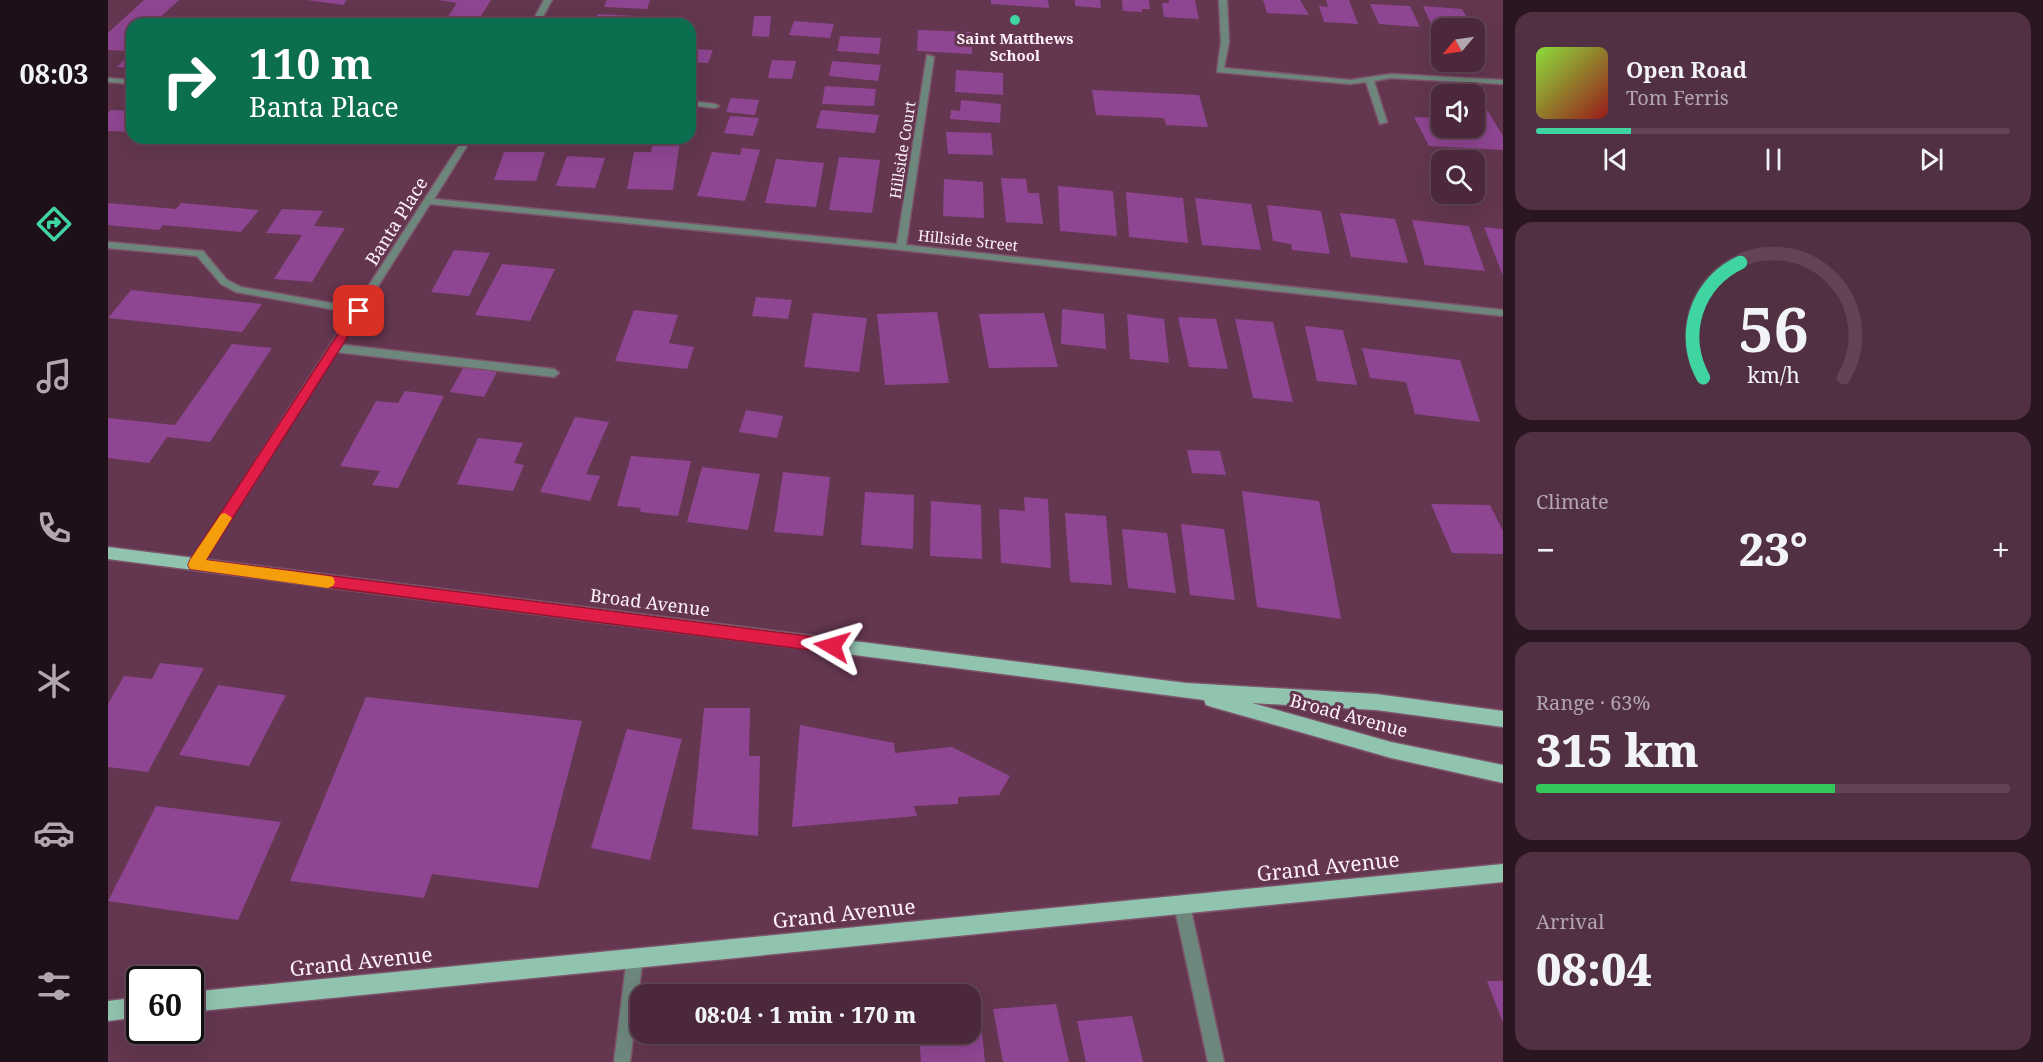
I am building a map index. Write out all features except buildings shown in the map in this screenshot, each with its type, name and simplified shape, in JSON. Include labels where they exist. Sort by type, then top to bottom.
[{"type":"main road","name":"Broad Avenue","points":[[108,553],[1186,691],[1376,702],[1503,719]]},
{"type":"main road","name":"Broad Avenue","points":[[1186,691],[1391,750],[1503,774]]},
{"type":"main road","name":"Grand Avenue","points":[[204,1001],[1503,873]]},
{"type":"main road","points":[[108,1011],[126,1009]]},
{"type":"street","points":[[538,18],[548,0]]},
{"type":"street","points":[[1222,0],[1225,42],[1220,70],[1350,82],[1391,76],[1503,82]]},
{"type":"street","name":"Hillside Court","points":[[901,248],[930,57]]},
{"type":"street","points":[[1369,79],[1383,122]]},
{"type":"street","points":[[108,80],[126,82]]},
{"type":"street","points":[[696,104],[716,106]]},
{"type":"street","name":"Banta Place","points":[[195,565],[336,348],[464,144]]},
{"type":"street","name":"Hillside Street","points":[[429,201],[901,248],[1503,313]]},
{"type":"street","points":[[108,245],[200,253],[224,282],[238,290],[359,311]]},
{"type":"street","points":[[336,348],[554,373]]},
{"type":"street","points":[[1182,904],[1216,1062]]},
{"type":"street","points":[[622,1062],[635,957]]},
{"type":"slow traffic","points":[[225,518],[195,565],[328,582]]},
{"type":"place","name":"Saint Matthews School","points":[[1015,20]]},
{"type":"route","points":[[359,311],[195,565],[832,646]]}]
